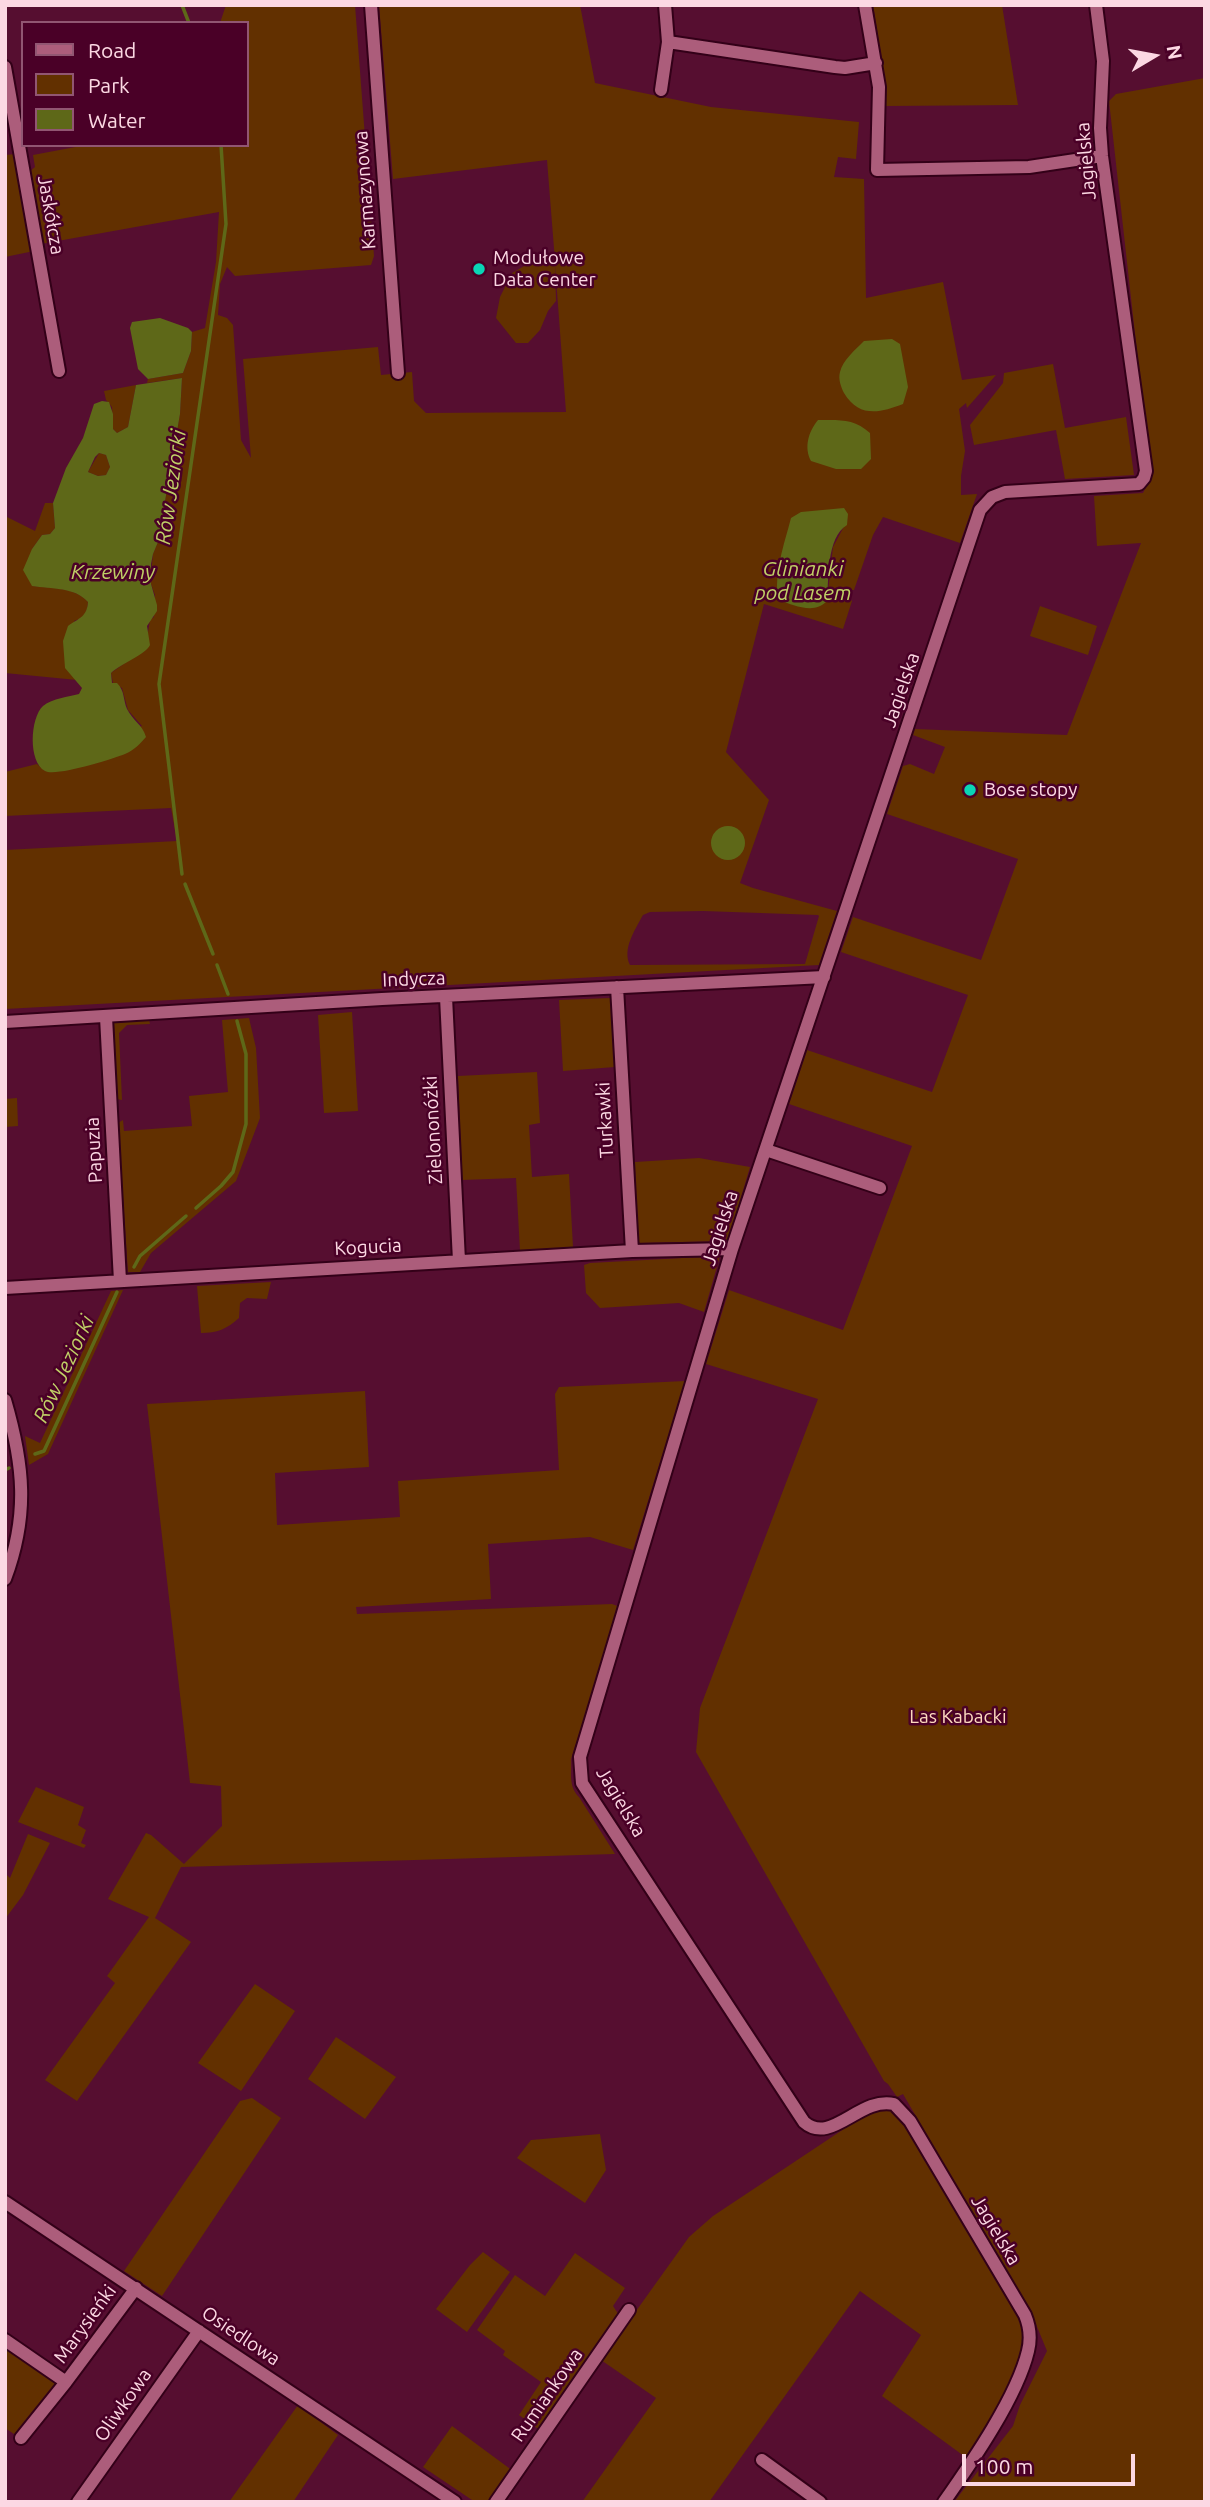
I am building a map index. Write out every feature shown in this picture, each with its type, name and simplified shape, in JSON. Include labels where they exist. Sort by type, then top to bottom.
[{"type":"street","name":"Karmazynowa","points":[[371,5],[398,373]]},
{"type":"street","points":[[661,90],[668,42],[665,5]]},
{"type":"street","points":[[865,5],[879,87],[877,170],[1029,167],[1102,156]]},
{"type":"street","name":"Jagielska","points":[[944,2502],[975,2458],[1008,2398],[1028,2349],[1030,2337],[1027,2320],[910,2121],[894,2104],[881,2102],[827,2129],[813,2129],[804,2122],[582,1783],[580,1757],[732,1249],[981,510],[992,497],[1005,492],[1139,484],[1144,478],[1146,471],[1102,156],[1100,128],[1103,61],[1096,5]]},
{"type":"street","points":[[668,42],[835,67],[876,63]]},
{"type":"street","name":"Jaskółcza","points":[[5,67],[59,371]]},
{"type":"street","name":"Indycza","points":[[5,1022],[382,999],[824,977]]},
{"type":"street","name":"Turkawki","points":[[617,987],[632,1251]]},
{"type":"street","name":"Zielononóżki","points":[[446,997],[459,1261]]},
{"type":"street","name":"Papuzia","points":[[106,1017],[120,1281]]},
{"type":"street","points":[[766,1150],[880,1188]]},
{"type":"street","name":"Kogucia","points":[[5,1288],[632,1251],[732,1249]]},
{"type":"street","points":[[5,1400],[10,1441],[22,1471],[22,1514],[17,1545],[5,1579]]},
{"type":"street","name":"Osiedlowa","points":[[5,2202],[455,2502]]},
{"type":"street","name":"Marysieńki","points":[[21,2438],[136,2288]]},
{"type":"street","name":"Rumiankowa","points":[[496,2502],[629,2310]]},
{"type":"street","name":"Oliwkowa","points":[[78,2502],[199,2331]]},
{"type":"street","name":"Marysieńki","points":[[5,2340],[66,2382]]},
{"type":"street","points":[[762,2460],[820,2502]]},
{"type":"green space","points":[[226,5],[355,5],[374,256],[371,265],[235,276],[227,267],[220,284],[218,315],[227,318],[233,325],[241,440],[251,458],[243,359],[378,347],[381,375],[412,372],[414,401],[426,413],[566,412],[555,265],[556,301],[548,311],[540,330],[528,343],[516,343],[496,318],[500,297],[512,273],[538,258],[555,261],[547,160],[393,179],[379,5],[580,5],[595,83],[711,107],[859,122],[856,159],[838,157],[834,177],[864,179],[866,298],[943,282],[962,380],[996,375],[967,408],[966,403],[959,409],[965,451],[961,495],[977,494],[960,543],[883,517],[873,535],[849,598],[852,601],[843,629],[764,604],[726,752],[769,800],[740,883],[837,911],[819,965],[5,1009],[5,850],[177,841],[171,808],[5,816],[5,772],[37,764],[45,771],[142,726],[128,710],[122,688],[113,683],[111,673],[136,655],[148,632],[150,620],[154,617],[155,595],[151,584],[153,554],[158,542],[180,414],[182,378],[147,383],[148,379],[183,373],[191,351],[192,332],[205,328],[216,262],[219,212],[41,244],[29,172],[35,167],[33,155],[75,147],[248,147],[248,21],[221,21]],"holes":[[[848,519],[833,547],[827,601],[779,600]],[[650,912],[818,915],[805,964],[630,965],[628,959],[628,946],[633,933],[643,915]]]},
{"type":"green space","points":[[873,5],[1002,5],[1018,105],[886,106],[885,80]]},
{"type":"green space","name":"Las Kabacki","points":[[1205,78],[1205,2502],[954,2502],[1013,2426],[1020,2405],[1047,2351],[1033,2317],[903,2094],[897,2097],[884,2081],[696,1752],[700,1708],[818,1399],[706,1364],[729,1290],[843,1330],[912,1146],[789,1104],[807,1050],[932,1092],[968,995],[841,952],[853,917],[981,960],[1018,859],[887,814],[903,766],[910,764],[934,774],[945,747],[913,735],[915,729],[1067,735],[1141,543],[1097,546],[1094,496],[1143,493],[1151,477],[1109,101],[1116,94]]},
{"type":"green space","points":[[16,154],[34,251],[5,257],[5,155]]},
{"type":"green space","points":[[1053,364],[1065,428],[1126,417],[1134,475],[1065,479],[1056,430],[974,445],[970,425],[1003,383],[1004,373]]},
{"type":"green space","points":[[136,385],[128,427],[117,433],[113,429],[112,407],[106,400],[104,391]]},
{"type":"green space","points":[[99,453],[106,455],[110,467],[106,475],[98,476],[88,472]]},
{"type":"green space","points":[[45,503],[53,503],[55,528],[50,534],[42,535],[32,549],[32,586],[70,591],[88,602],[85,614],[74,621],[77,680],[5,673],[5,516],[35,531]]},
{"type":"green space","points":[[1040,606],[1097,626],[1088,655],[1030,636]]},
{"type":"green space","points":[[611,998],[615,1067],[563,1071],[559,1000]]},
{"type":"green space","points":[[352,1012],[358,1111],[324,1113],[318,1015]]},
{"type":"green space","points":[[249,1018],[256,1048],[260,1118],[236,1181],[151,1253],[140,1272],[128,1272],[118,1123],[123,1120],[124,1131],[192,1126],[189,1096],[228,1092],[222,1020]]},
{"type":"green space","points":[[149,1020],[150,1024],[127,1025],[119,1033],[122,1100],[116,1099],[114,1023]]},
{"type":"green space","points":[[537,1072],[540,1123],[529,1125],[532,1177],[569,1174],[573,1247],[520,1251],[516,1178],[462,1180],[458,1076]]},
{"type":"green space","points":[[17,1098],[18,1126],[5,1127],[5,1099]]},
{"type":"green space","points":[[699,1158],[750,1167],[728,1241],[637,1243],[635,1162]]},
{"type":"green space","points":[[720,1256],[704,1312],[679,1303],[600,1308],[586,1293],[584,1265],[590,1263]]},
{"type":"green space","points":[[271,1282],[267,1299],[247,1298],[240,1303],[239,1318],[235,1322],[222,1330],[201,1333],[197,1286]]},
{"type":"green space","points":[[123,1290],[48,1454],[29,1465],[25,1436],[40,1443],[111,1291]]},
{"type":"green space","points":[[685,1381],[633,1550],[590,1537],[488,1544],[491,1599],[356,1607],[357,1614],[612,1604],[620,1607],[571,1759],[573,1788],[615,1854],[181,1867],[155,1918],[191,1942],[77,2101],[45,2080],[115,1983],[107,1976],[149,1917],[108,1899],[146,1833],[184,1864],[222,1826],[221,1786],[190,1783],[147,1404],[365,1391],[369,1467],[275,1473],[277,1525],[400,1517],[398,1481],[559,1470],[555,1394],[559,1387]]},
{"type":"green space","points":[[36,1787],[84,1807],[78,1825],[86,1830],[81,1843],[86,1845],[84,1848],[18,1822]]},
{"type":"green space","points":[[28,1834],[50,1843],[23,1895],[5,1919],[5,1873],[10,1878]]},
{"type":"green space","points":[[255,1984],[295,2011],[241,2091],[198,2063]]},
{"type":"green space","points":[[336,2037],[396,2077],[365,2119],[308,2079]]},
{"type":"green space","points":[[252,2098],[281,2118],[162,2296],[124,2271],[240,2101]]},
{"type":"green space","points":[[880,2105],[894,2110],[902,2118],[1024,2326],[1023,2352],[1017,2369],[1004,2392],[1006,2395],[968,2459],[882,2396],[921,2335],[860,2291],[709,2502],[582,2502],[656,2398],[601,2360],[689,2237],[713,2216]]},
{"type":"green space","points":[[600,2134],[606,2170],[585,2203],[517,2158],[531,2140]]},
{"type":"green space","points":[[483,2252],[510,2272],[467,2332],[436,2309]]},
{"type":"green space","points":[[575,2253],[625,2288],[613,2306],[621,2318],[541,2431],[519,2415],[541,2382],[503,2355],[505,2351],[477,2330],[515,2275],[545,2296]]},
{"type":"green space","points":[[9,2348],[56,2381],[57,2385],[17,2436],[5,2428],[5,2354]]},
{"type":"green space","points":[[298,2405],[338,2435],[293,2502],[229,2502]]},
{"type":"green space","points":[[452,2426],[513,2471],[491,2502],[475,2502],[423,2467]]},
{"type":"water","points":[[160,318],[192,332],[191,351],[183,373],[148,379],[138,369],[130,328],[132,322]]},
{"type":"water","points":[[892,339],[900,344],[908,387],[903,404],[878,411],[856,407],[841,386],[839,375],[842,368],[864,341]]},
{"type":"water","name":"Krzewiny","points":[[182,378],[180,414],[158,542],[151,564],[151,584],[157,611],[147,626],[150,645],[144,652],[111,673],[112,683],[120,686],[127,709],[146,737],[125,754],[72,770],[45,771],[33,750],[35,720],[47,703],[79,694],[82,688],[65,668],[63,641],[68,626],[84,614],[88,602],[70,591],[32,586],[23,570],[32,549],[42,535],[50,534],[55,528],[53,503],[66,468],[83,438],[94,404],[109,402],[113,414],[113,429],[117,433],[128,427],[136,385]],"holes":[[[99,453],[106,455],[110,467],[106,475],[98,476],[88,472]]]},
{"type":"water","points":[[818,420],[846,421],[864,428],[870,433],[871,459],[861,469],[836,469],[811,461],[808,440]]},
{"type":"water","name":"Glinianki pod Lasem","points":[[844,508],[848,514],[847,525],[835,539],[832,549],[827,601],[810,608],[778,600],[779,569],[791,518],[801,512]]},
{"type":"water","points":[[728,826],[740,831],[745,843],[740,855],[728,860],[716,855],[711,843],[716,831]]},
{"type":"waterway","name":"Rów Jeziorki","points":[[182,5],[188,21]]},
{"type":"waterway","name":"Rów Jeziorki","points":[[182,874],[159,684],[226,224],[221,147]]},
{"type":"waterway","name":"Rów Jeziorki","points":[[185,884],[213,954]]},
{"type":"waterway","name":"Rów Jeziorki","points":[[217,965],[228,994]]},
{"type":"waterway","name":"Rów Jeziorki","points":[[196,1208],[233,1172],[246,1124],[246,1054],[237,1021]]},
{"type":"waterway","name":"Rów Jeziorki","points":[[134,1267],[140,1256],[186,1216]]},
{"type":"waterway","name":"Rów Jeziorki","points":[[35,1454],[44,1451],[117,1292]]},
{"type":"waterway","name":"Rów Jeziorki","points":[[5,1470],[9,1468]]},
{"type":"place","name":"Modułowe Data Center","points":[[479,269]]},
{"type":"place","name":"Bose stopy","points":[[970,790]]}]
